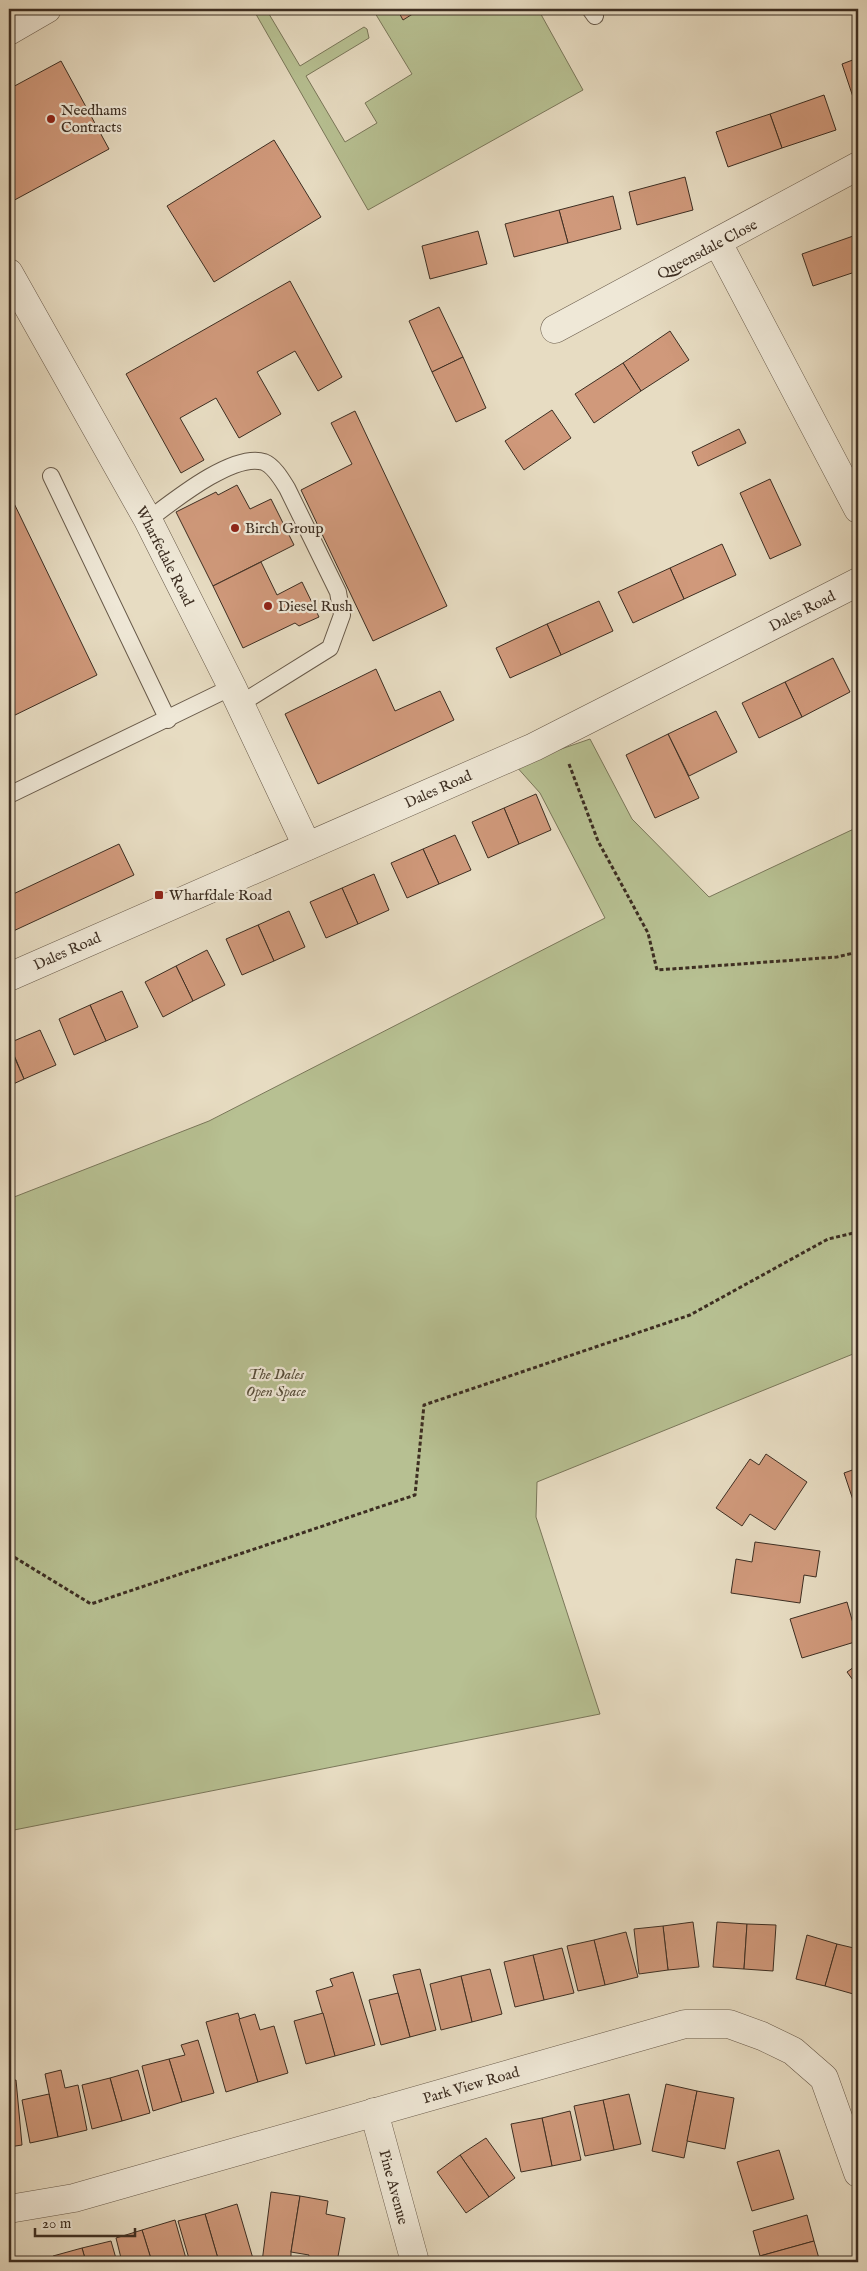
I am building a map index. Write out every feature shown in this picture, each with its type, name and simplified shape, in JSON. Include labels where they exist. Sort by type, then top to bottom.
[{"type":"street","points":[[9,31],[47,9]]},
{"type":"street","name":"Queensdale Close","points":[[555,329],[858,166]]},
{"type":"street","points":[[718,243],[858,509]]},
{"type":"street","name":"Wharfedale Road","points":[[11,281],[148,520],[236,695],[307,846]]},
{"type":"street","name":"Dales Road","points":[[9,977],[558,735],[858,582]]},
{"type":"street","name":"Park View Road","points":[[9,2209],[74,2198],[685,2024],[729,2024],[762,2036],[793,2051],[824,2078],[858,2173]]},
{"type":"street","name":"Pine Avenue","points":[[374,2112],[415,2262]]},
{"type":"lane","points":[[9,795],[168,720],[236,695],[330,648],[342,615],[338,592],[287,488],[277,472],[265,462],[246,461],[218,472],[190,489],[148,520]]},
{"type":"lane","points":[[51,476],[168,720]]},
{"type":"path","points":[[558,735],[598,841],[648,933],[657,970],[837,957],[858,952]]},
{"type":"path","points":[[9,1554],[91,1604],[415,1495],[424,1405],[690,1315],[828,1239],[858,1232]]},
{"type":"green space","points":[[253,9],[266,9],[300,66],[364,27],[367,29],[369,38],[306,76],[345,142],[377,123],[365,103],[412,74],[375,13],[382,9],[538,9],[583,90],[368,210]]},
{"type":"green space","name":"The Dales Open Space","points":[[590,739],[632,819],[709,897],[858,827],[858,1352],[537,1482],[536,1517],[600,1714],[9,1831],[9,1199],[209,1121],[605,918],[540,793],[515,765]]},
{"type":"building","points":[[397,9],[419,9],[419,10],[403,20]]},
{"type":"building","points":[[858,58],[858,95],[853,97],[842,64]]},
{"type":"building","name":"Needhams Contracts","points":[[61,61],[109,149],[9,203],[9,89]]},
{"type":"building","points":[[824,95],[836,130],[782,148],[770,114]]},
{"type":"building","points":[[770,114],[782,148],[728,167],[716,132]]},
{"type":"building","points":[[274,140],[321,217],[214,282],[167,206]]},
{"type":"building","points":[[685,177],[693,210],[637,225],[629,192]]},
{"type":"building","points":[[613,196],[621,229],[568,243],[559,210]]},
{"type":"building","points":[[559,210],[568,243],[514,257],[505,224]]},
{"type":"building","points":[[478,231],[487,264],[430,279],[422,246]]},
{"type":"building","points":[[856,235],[858,243],[858,271],[813,286],[802,254]]},
{"type":"building","points":[[290,281],[342,377],[318,391],[295,351],[257,372],[281,414],[239,438],[216,398],[180,418],[204,460],[181,473],[126,374]]},
{"type":"building","points":[[439,307],[463,357],[432,372],[409,321]]},
{"type":"building","points":[[670,331],[689,360],[641,391],[623,363]]},
{"type":"building","points":[[463,357],[486,408],[456,422],[432,372]]},
{"type":"building","points":[[623,363],[641,391],[594,423],[575,394]]},
{"type":"building","points":[[552,410],[571,438],[524,470],[505,441]]},
{"type":"building","points":[[355,411],[447,606],[373,641],[301,490],[352,464],[331,423]]},
{"type":"building","points":[[739,429],[746,443],[698,466],[692,452]]},
{"type":"building","points":[[770,479],[801,545],[770,559],[740,493]]},
{"type":"building","name":"Birch Group","points":[[237,485],[250,509],[271,499],[294,545],[213,586],[176,512],[216,492],[218,495]]},
{"type":"building","points":[[9,493],[97,675],[9,718]]},
{"type":"building","points":[[722,544],[736,575],[684,599],[670,568]]},
{"type":"building","name":"Diesel Rush","points":[[261,562],[277,595],[302,582],[319,617],[299,626],[295,623],[243,648],[213,586]]},
{"type":"building","points":[[670,568],[684,599],[633,623],[618,592]]},
{"type":"building","points":[[599,601],[613,631],[561,655],[547,624]]},
{"type":"building","points":[[547,624],[561,655],[510,678],[496,648]]},
{"type":"building","points":[[833,658],[850,692],[802,717],[785,682]]},
{"type":"building","points":[[376,669],[395,711],[440,691],[454,720],[318,784],[285,714]]},
{"type":"building","points":[[785,682],[802,717],[759,738],[742,703]]},
{"type":"building","points":[[716,711],[737,752],[689,776],[668,734]]},
{"type":"building","points":[[668,734],[699,798],[655,818],[626,755]]},
{"type":"building","points":[[536,794],[551,830],[519,844],[504,808]]},
{"type":"building","points":[[504,808],[519,844],[488,858],[472,822]]},
{"type":"building","points":[[455,835],[471,870],[439,884],[423,849]]},
{"type":"building","points":[[119,844],[134,875],[9,933],[9,896]]},
{"type":"building","points":[[423,849],[439,884],[407,898],[391,863]]},
{"type":"building","points":[[374,874],[389,910],[358,924],[342,888]]},
{"type":"building","points":[[342,888],[358,924],[326,938],[310,902]]},
{"type":"building","points":[[289,911],[305,947],[274,961],[258,925]]},
{"type":"building","points":[[258,925],[274,961],[242,975],[226,939]]},
{"type":"building","points":[[207,950],[225,985],[193,1001],[176,966]]},
{"type":"building","points":[[176,966],[193,1001],[163,1017],[145,982]]},
{"type":"building","points":[[122,991],[138,1027],[106,1041],[90,1005]]},
{"type":"building","points":[[90,1005],[106,1041],[74,1055],[59,1019]]},
{"type":"building","points":[[40,1030],[56,1065],[24,1079],[9,1043]]},
{"type":"building","points":[[9,1045],[24,1079],[9,1086]]},
{"type":"building","points":[[766,1454],[807,1482],[775,1530],[750,1514],[742,1526],[716,1508],[750,1459],[759,1465]]},
{"type":"building","points":[[858,1468],[858,1515],[844,1473]]},
{"type":"building","points":[[755,1542],[820,1551],[816,1577],[804,1575],[800,1603],[731,1593],[736,1559],[752,1562]]},
{"type":"building","points":[[847,1602],[858,1641],[802,1658],[790,1619]]},
{"type":"building","points":[[858,1664],[858,1687],[847,1672]]},
{"type":"building","points":[[693,1922],[699,1967],[668,1970],[663,1926]]},
{"type":"building","points":[[717,1922],[747,1924],[744,1969],[713,1967]]},
{"type":"building","points":[[747,1924],[776,1925],[773,1971],[744,1969]]},
{"type":"building","points":[[663,1926],[668,1970],[639,1974],[634,1929]]},
{"type":"building","points":[[626,1932],[638,1977],[605,1985],[594,1940]]},
{"type":"building","points":[[807,1935],[837,1944],[825,1986],[796,1979]]},
{"type":"building","points":[[594,1940],[605,1985],[578,1991],[567,1946]]},
{"type":"building","points":[[837,1944],[858,1949],[857,1995],[825,1986]]},
{"type":"building","points":[[562,1948],[574,1993],[544,2000],[533,1955]]},
{"type":"building","points":[[533,1955],[544,2000],[515,2007],[504,1962]]},
{"type":"building","points":[[420,1969],[436,2030],[410,2037],[393,1975]]},
{"type":"building","points":[[490,1969],[502,2014],[472,2022],[461,1976]]},
{"type":"building","points":[[353,1972],[375,2045],[335,2056],[316,1991],[333,1986],[330,1979]]},
{"type":"building","points":[[461,1976],[472,2022],[441,2030],[430,1984]]},
{"type":"building","points":[[398,1993],[410,2037],[381,2045],[369,2000]]},
{"type":"building","points":[[238,2013],[258,2082],[226,2092],[206,2022]]},
{"type":"building","points":[[323,2013],[335,2056],[306,2064],[294,2021]]},
{"type":"building","points":[[255,2014],[260,2030],[274,2026],[288,2073],[258,2082],[239,2019]]},
{"type":"building","points":[[198,2040],[214,2093],[182,2102],[169,2059],[185,2055],[181,2045]]},
{"type":"building","points":[[169,2059],[182,2102],[153,2111],[142,2066]]},
{"type":"building","points":[[61,2070],[65,2088],[78,2085],[87,2130],[58,2137],[45,2074]]},
{"type":"building","points":[[138,2070],[150,2113],[122,2121],[110,2078]]},
{"type":"building","points":[[110,2078],[122,2121],[92,2129],[82,2085]]},
{"type":"building","points":[[16,2080],[22,2145],[9,2147],[9,2081]]},
{"type":"building","points":[[666,2084],[697,2091],[684,2158],[652,2151]]},
{"type":"building","points":[[697,2091],[734,2098],[725,2149],[687,2141]]},
{"type":"building","points":[[49,2094],[58,2137],[30,2143],[22,2100]]},
{"type":"building","points":[[629,2094],[641,2144],[614,2150],[603,2100]]},
{"type":"building","points":[[603,2100],[614,2150],[585,2156],[574,2106]]},
{"type":"building","points":[[570,2111],[581,2160],[552,2166],[542,2118]]},
{"type":"building","points":[[542,2118],[552,2166],[521,2172],[511,2124]]},
{"type":"building","points":[[486,2138],[515,2178],[489,2197],[460,2155]]},
{"type":"building","points":[[779,2150],[794,2199],[752,2211],[737,2162]]},
{"type":"building","points":[[460,2155],[489,2197],[466,2213],[437,2172]]},
{"type":"building","points":[[271,2192],[300,2196],[291,2262],[262,2262]]},
{"type":"building","points":[[300,2196],[328,2201],[326,2214],[345,2218],[337,2262],[308,2262],[309,2255],[291,2252]]},
{"type":"building","points":[[237,2204],[254,2262],[219,2262],[205,2214]]},
{"type":"building","points":[[205,2214],[219,2262],[190,2262],[178,2221]]},
{"type":"building","points":[[807,2215],[814,2241],[760,2256],[753,2231]]},
{"type":"building","points":[[175,2220],[187,2262],[152,2262],[142,2230]]},
{"type":"building","points":[[142,2230],[152,2262],[122,2262],[116,2238]]},
{"type":"building","points":[[111,2241],[117,2262],[86,2262],[82,2248]]},
{"type":"building","points":[[814,2241],[820,2262],[762,2262],[760,2256]]},
{"type":"building","points":[[82,2248],[86,2262],[55,2262],[53,2256]]},
{"type":"place","name":"Needhams Contracts","points":[[51,119]]},
{"type":"place","name":"Birch Group","points":[[235,528]]},
{"type":"place","name":"Diesel Rush","points":[[268,606]]},
{"type":"place","name":"Wharfdale Road","points":[[159,895]]}]
